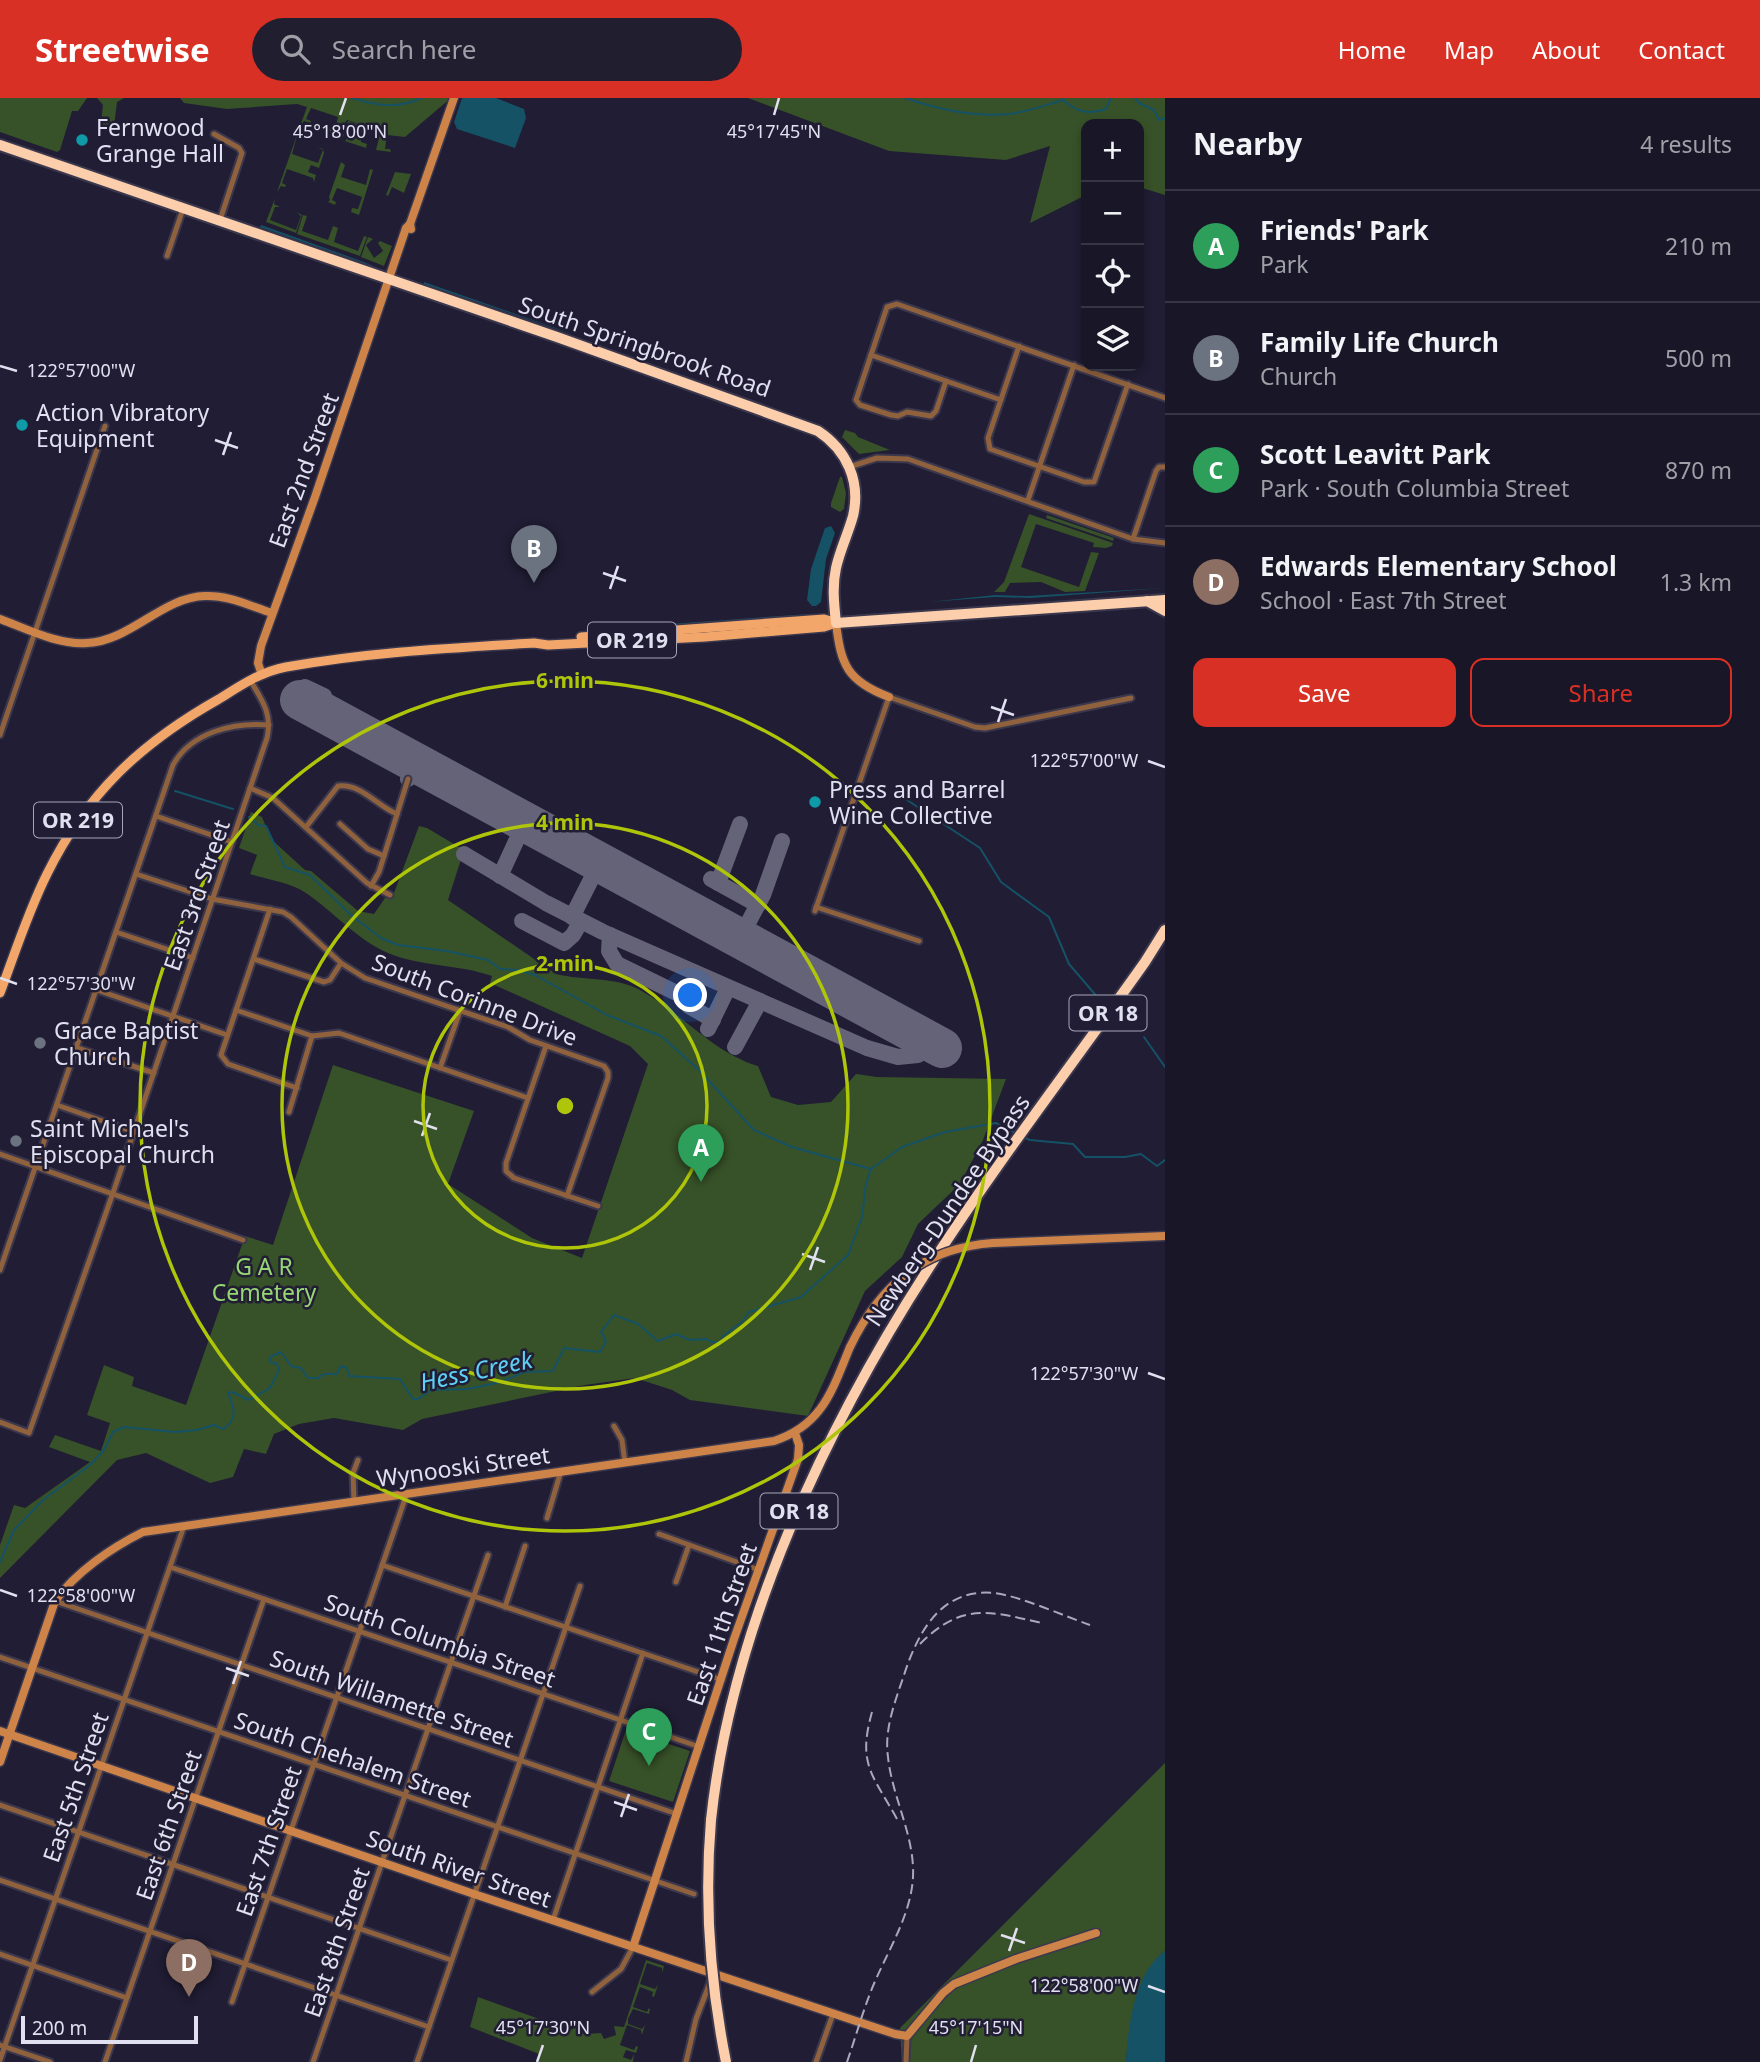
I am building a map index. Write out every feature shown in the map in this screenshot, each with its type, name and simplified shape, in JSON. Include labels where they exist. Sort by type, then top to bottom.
[{"type":"highway","name":"South Springbrook Road","points":[[0,145],[813,428],[833,443],[849,467],[856,496],[834,578],[836,623]]},
{"type":"highway","name":"OR 219","points":[[836,623],[1165,600]]},
{"type":"highway","points":[[1147,601],[1165,611]]},
{"type":"highway","name":"Newberg-Dundee Bypass","points":[[726,2062],[718,2023],[709,1948],[711,1820],[717,1768],[734,1691],[779,1557],[845,1415],[914,1293],[955,1229],[1132,981],[1165,930]]},
{"type":"main road","name":"OR 219","points":[[0,993],[46,875],[88,806],[119,771],[160,735],[180,720],[262,675],[285,667],[377,654],[534,643],[548,645],[705,637],[823,627],[836,623]]},
{"type":"main road","name":"OR 219","points":[[220,698],[298,666]]},
{"type":"street","name":"East 2nd Street","points":[[262,675],[258,663],[259,651],[454,98]]},
{"type":"street","points":[[214,134],[239,148],[242,153],[220,220]]},
{"type":"street","points":[[167,256],[184,208]]},
{"type":"street","points":[[946,382],[936,411],[931,416],[908,412],[898,416],[891,415],[860,405],[856,400],[887,307],[891,304],[1165,398]]},
{"type":"street","points":[[1019,346],[988,438],[990,449],[1084,482],[1094,482],[1128,384]]},
{"type":"street","points":[[871,355],[1000,400]]},
{"type":"street","points":[[1028,500],[1074,365]]},
{"type":"street","points":[[0,735],[105,426]]},
{"type":"street","points":[[849,467],[877,458],[908,459],[1133,539],[1165,543]]},
{"type":"street","points":[[1133,539],[1156,471],[1159,467],[1165,467]]},
{"type":"street","points":[[0,619],[59,639],[88,643],[122,632],[173,604],[203,596],[233,600],[272,613]]},
{"type":"street","points":[[836,623],[840,655],[846,667],[866,688],[975,727],[985,729],[1131,698]]},
{"type":"street","points":[[0,1270],[173,765],[187,747],[199,739],[235,724],[269,724],[267,708],[253,685]]},
{"type":"street","points":[[889,697],[815,909],[919,941]]},
{"type":"street","name":"East 3rd Street","points":[[0,1422],[29,1433],[193,958],[267,738],[269,724]]},
{"type":"street","points":[[372,886],[408,779]]},
{"type":"street","points":[[306,827],[338,786],[346,785],[359,790],[378,805],[397,814]]},
{"type":"street","points":[[250,788],[273,798],[372,886],[390,895]]},
{"type":"street","points":[[156,816],[232,842]]},
{"type":"street","points":[[340,824],[368,849],[384,856]]},
{"type":"street","name":"South Corinne Drive","points":[[136,874],[212,899],[270,909],[291,917],[341,963],[372,981],[508,1027],[530,1040],[601,1064],[608,1073],[567,1196]]},
{"type":"street","points":[[270,909],[227,1035],[222,1058],[228,1064],[297,1088]]},
{"type":"street","points":[[116,932],[193,958]]},
{"type":"street","points":[[254,959],[324,982],[330,980],[341,963]]},
{"type":"street","points":[[97,990],[227,1035]]},
{"type":"street","points":[[236,1010],[313,1036],[339,1033],[528,1098]]},
{"type":"street","points":[[440,1068],[460,1011]]},
{"type":"street","points":[[289,1112],[313,1036]]},
{"type":"street","points":[[546,1045],[506,1163],[506,1171],[514,1178],[598,1206]]},
{"type":"street","points":[[77,1048],[153,1073]]},
{"type":"street","points":[[57,1105],[134,1132]]},
{"type":"street","points":[[0,1154],[243,1240]]},
{"type":"street","name":"Wynooski Street","points":[[55,1601],[78,1577],[128,1539],[143,1532],[774,1441],[795,1433],[823,1407],[850,1346],[873,1306],[912,1269],[946,1252],[966,1246],[1165,1236]]},
{"type":"street","points":[[614,1426],[622,1440],[625,1463]]},
{"type":"street","name":"East 11th Street","points":[[633,1947],[799,1455],[795,1433]]},
{"type":"street","points":[[354,1501],[353,1473],[358,1460]]},
{"type":"street","points":[[547,1518],[561,1471]]},
{"type":"street","name":"East 7th Street","points":[[232,2002],[407,1493]]},
{"type":"street","name":"East 5th Street","points":[[0,2060],[2,2045],[33,1965],[184,1525]]},
{"type":"street","points":[[659,1534],[759,1570]]},
{"type":"street","points":[[676,1582],[689,1545]]},
{"type":"street","points":[[505,1607],[525,1546]]},
{"type":"street","name":"East 8th Street","points":[[313,2062],[488,1555]]},
{"type":"street","points":[[382,1565],[722,1680]]},
{"type":"street","name":"South Columbia Street","points":[[170,1567],[700,1747]]},
{"type":"street","points":[[416,2062],[580,1586]]},
{"type":"street","name":"East 6th Street","points":[[106,2062],[264,1599]]},
{"type":"street","points":[[0,1762],[55,1601]]},
{"type":"street","name":"South Willamette Street","points":[[55,1601],[677,1814]]},
{"type":"street","points":[[553,1920],[643,1653]]},
{"type":"street","name":"South Chehalem Street","points":[[0,1657],[694,1894]]},
{"type":"street","name":"South River Street","points":[[0,1731],[881,2031],[907,2036]]},
{"type":"street","points":[[0,1805],[452,1960]]},
{"type":"street","points":[[0,1880],[429,2027]]},
{"type":"street","points":[[906,2062],[907,2036],[943,1993],[954,1984],[1016,1959],[1096,1933]]},
{"type":"street","points":[[592,1992],[621,1969],[633,1947]]},
{"type":"street","points":[[0,1954],[127,1998]]},
{"type":"street","points":[[686,2062],[696,2019],[713,1973]]},
{"type":"street","points":[[816,2062],[832,2014]]},
{"type":"street","points":[[2,2045],[50,2062]]},
{"type":"green space","points":[[0,98],[87,98],[78,111],[72,111],[60,150],[57,152],[0,132]]},
{"type":"green space","points":[[97,98],[124,98],[117,102],[114,126],[105,127],[101,122],[103,105]]},
{"type":"green space","points":[[180,98],[451,98],[405,137],[387,135],[385,149],[390,149],[391,152],[376,150],[380,134],[364,130],[361,142],[367,144],[366,148],[345,141],[347,138],[352,141],[359,133],[348,121],[370,127],[347,120],[339,131],[344,135],[342,138],[327,130],[328,127],[335,129],[338,117],[311,108],[306,119],[311,123],[304,121],[300,126],[307,107],[297,104],[227,109],[184,103]]},
{"type":"green space","points":[[748,98],[1165,98],[1165,195],[1144,189],[1144,119],[1081,119],[1081,198],[1030,223],[1050,146],[1006,160],[889,151]]},
{"type":"green space","points":[[298,132],[292,154],[318,163],[323,150],[318,147],[323,149],[324,153],[319,168],[311,165],[308,172],[316,175],[314,182],[313,178],[287,169],[282,183],[286,185],[281,186],[277,192]]},
{"type":"green space","points":[[341,162],[345,165],[341,177],[366,185],[370,169],[373,170],[359,215],[351,212],[352,208],[358,209],[362,197],[337,188],[332,200],[336,202],[335,205],[328,202]]},
{"type":"green space","points":[[395,172],[411,174],[404,193],[392,187],[388,196],[386,195]]},
{"type":"green space","points":[[275,198],[274,204],[280,207],[275,207],[270,220],[296,230],[301,216],[296,212],[302,215],[296,233],[266,222]]},
{"type":"green space","points":[[303,215],[307,216],[302,231],[328,240],[333,226],[338,228],[334,242],[358,251],[364,236],[367,237],[360,256],[297,234]]},
{"type":"green space","points":[[368,237],[373,239],[366,245],[374,258],[383,251],[378,243],[380,241],[392,246],[384,266],[361,257]]},
{"type":"green space","points":[[845,430],[890,450],[859,454],[842,437]]},
{"type":"green space","points":[[840,477],[846,493],[844,509],[840,512],[831,507],[831,503]]},
{"type":"green space","points":[[1029,514],[1113,543],[1106,548],[1093,547],[1094,543],[1036,524],[1021,567],[1079,587],[1091,552],[1099,553],[1085,591],[1065,592],[1041,582],[1010,583],[1005,592],[994,592],[1004,582]]},
{"type":"green space","points":[[1047,515],[1114,538],[1113,541],[1046,518]]},
{"type":"green space","name":"G A R Cemetery","points":[[251,812],[262,817],[271,839],[305,870],[311,871],[358,911],[374,914],[385,898],[394,893],[419,826],[427,828],[464,850],[448,900],[556,974],[620,983],[655,999],[726,1052],[758,1066],[771,1097],[798,1105],[831,1102],[856,1074],[877,1077],[1006,1079],[983,1140],[960,1184],[918,1224],[902,1257],[865,1291],[808,1416],[690,1400],[672,1390],[635,1378],[585,1385],[422,1419],[403,1430],[334,1418],[299,1424],[274,1434],[266,1454],[244,1449],[233,1477],[210,1483],[146,1453],[117,1460],[0,1578],[0,1545],[14,1505],[25,1508],[90,1462],[49,1447],[55,1435],[101,1451],[110,1423],[87,1415],[104,1365],[134,1377],[132,1386],[186,1405],[245,1236],[273,1245],[333,1065],[474,1111],[448,1184],[532,1238],[582,1258],[648,1064],[630,1046],[490,983],[492,976],[413,961],[388,953],[355,933],[300,889],[250,874],[257,855],[239,848]]},
{"type":"green space","points":[[626,1730],[690,1751],[673,1802],[609,1781]]},
{"type":"green space","points":[[1165,1763],[1165,1951],[1148,1972],[1136,2002],[1126,2062],[902,2062],[900,2028]]},
{"type":"green space","points":[[646,1960],[664,1966],[662,1973],[662,1968],[647,1963],[640,1984],[655,1989],[658,1985],[654,1997],[653,1992],[640,1987],[633,2007],[647,2012],[649,2008],[649,2014],[633,2009],[628,2019],[628,2024],[642,2029],[645,2025],[642,2035],[641,2030],[627,2025],[620,2045],[634,2050],[638,2047],[636,2053],[626,2050],[623,2057],[631,2060],[634,2054],[633,2062],[537,2062],[539,2054],[470,2027],[478,1997],[553,2024],[566,2032],[577,2027],[583,2034],[601,2033],[604,2039],[616,2035],[614,2026],[624,2027]]},
{"type":"water","points":[[462,98],[496,98],[524,109],[526,118],[515,148],[457,129],[454,122]]},
{"type":"water","points":[[261,225],[364,262],[378,268],[260,227]]},
{"type":"water","points":[[424,284],[567,332],[575,335]]},
{"type":"water","points":[[831,526],[835,533],[826,559],[821,602],[812,606],[807,600],[811,569],[825,528]]},
{"type":"water","points":[[1165,588],[929,602],[995,595],[1027,596]]},
{"type":"water","points":[[809,614],[803,616],[604,630],[614,628]]},
{"type":"water","points":[[1165,1951],[1165,2062],[1126,2062],[1131,2017],[1140,1987],[1146,1973]]},
{"type":"waterway","points":[[352,98],[387,105],[404,104],[422,98]]},
{"type":"waterway","points":[[905,98],[956,111],[996,115],[1023,112],[1063,100]]},
{"type":"waterway","points":[[1064,98],[1063,100],[1073,107],[1088,112],[1106,109],[1111,98]]},
{"type":"waterway","points":[[1135,98],[1154,110],[1159,120],[1165,118]]},
{"type":"waterway","points":[[175,791],[233,809]]},
{"type":"waterway","points":[[904,798],[980,848],[1001,882],[1049,917],[1069,964],[1099,999]]},
{"type":"waterway","points":[[249,817],[258,825],[266,826],[285,867],[310,875],[351,915],[381,938],[398,945],[447,951],[488,960],[500,969],[535,975],[607,1015],[661,1036],[699,1070],[754,1130],[792,1147],[871,1169]]},
{"type":"waterway","points":[[1144,1037],[1165,1067]]},
{"type":"waterway","name":"Hess Creek","points":[[0,1562],[14,1530],[43,1500],[90,1465],[104,1450],[113,1432],[124,1427],[175,1432],[214,1425],[223,1429],[233,1417],[228,1393],[232,1392],[249,1400],[270,1388],[279,1370],[277,1364],[270,1362],[270,1357],[281,1352],[291,1366],[301,1368],[308,1378],[337,1374],[341,1366],[347,1368],[349,1376],[400,1379],[413,1399],[418,1399],[431,1390],[468,1389],[501,1382],[524,1372],[553,1371],[564,1348],[600,1352],[606,1341],[601,1332],[614,1315],[638,1324],[658,1341],[676,1334],[690,1340],[722,1342],[723,1336],[742,1322],[749,1312],[801,1297],[848,1255],[862,1217],[866,1184],[871,1169],[902,1147],[945,1132],[996,1123],[1015,1133]]},
{"type":"waterway","name":"Hess Creek","points":[[1023,1137],[1073,1144],[1085,1157],[1125,1157],[1141,1154],[1157,1166],[1165,1160]]},
{"type":"taxiway","points":[[300,700],[299,694],[305,687],[324,696],[325,713]]},
{"type":"taxiway","points":[[408,779],[416,762]]},
{"type":"taxiway","points":[[500,876],[525,822]]},
{"type":"taxiway","points":[[718,883],[740,824]]},
{"type":"taxiway","points":[[740,938],[763,895],[782,841]]},
{"type":"taxiway","points":[[464,854],[546,903],[603,932],[867,1048],[898,1057],[918,1055],[925,1046],[921,1036]]},
{"type":"taxiway","points":[[572,917],[600,862]]},
{"type":"taxiway","points":[[711,879],[758,905]]},
{"type":"taxiway","points":[[522,921],[564,943],[573,935],[581,921]]},
{"type":"taxiway","points":[[610,935],[609,951],[617,964],[689,999]]},
{"type":"taxiway","points":[[699,976],[689,999],[689,1006],[713,1020]]},
{"type":"taxiway","points":[[708,1029],[728,988]]},
{"type":"taxiway","points":[[735,1047],[760,1001]]},
{"type":"runway","points":[[300,700],[942,1048]]},
{"type":"railway","points":[[847,2062],[871,1991],[903,1921],[911,1892],[911,1847],[890,1772],[887,1747],[894,1705],[917,1643],[934,1616],[946,1605],[975,1593],[994,1593],[1016,1598],[1090,1625]]},
{"type":"railway","points":[[920,1644],[949,1621],[977,1613],[1006,1615],[1042,1623]]},
{"type":"railway","points":[[872,1712],[866,1745],[867,1758],[875,1780],[897,1819]]},
{"type":"place","name":"Fernwood Grange Hall","points":[[82,140]]},
{"type":"place","name":"Action Vibratory Equipment","points":[[22,425]]},
{"type":"place","name":"Family Life Church","points":[[534,583]]},
{"type":"place","name":"Press and Barrel Wine Collective","points":[[815,802]]},
{"type":"place","name":"Grace Baptist Church","points":[[40,1043]]},
{"type":"place","name":"Saint Michael's Episcopal Church","points":[[16,1141]]},
{"type":"place","name":"Friends' Park","points":[[701,1182]]},
{"type":"place","name":"Scott Leavitt Park","points":[[649,1766]]},
{"type":"place","name":"Edwards Elementary School","points":[[189,1997]]}]
